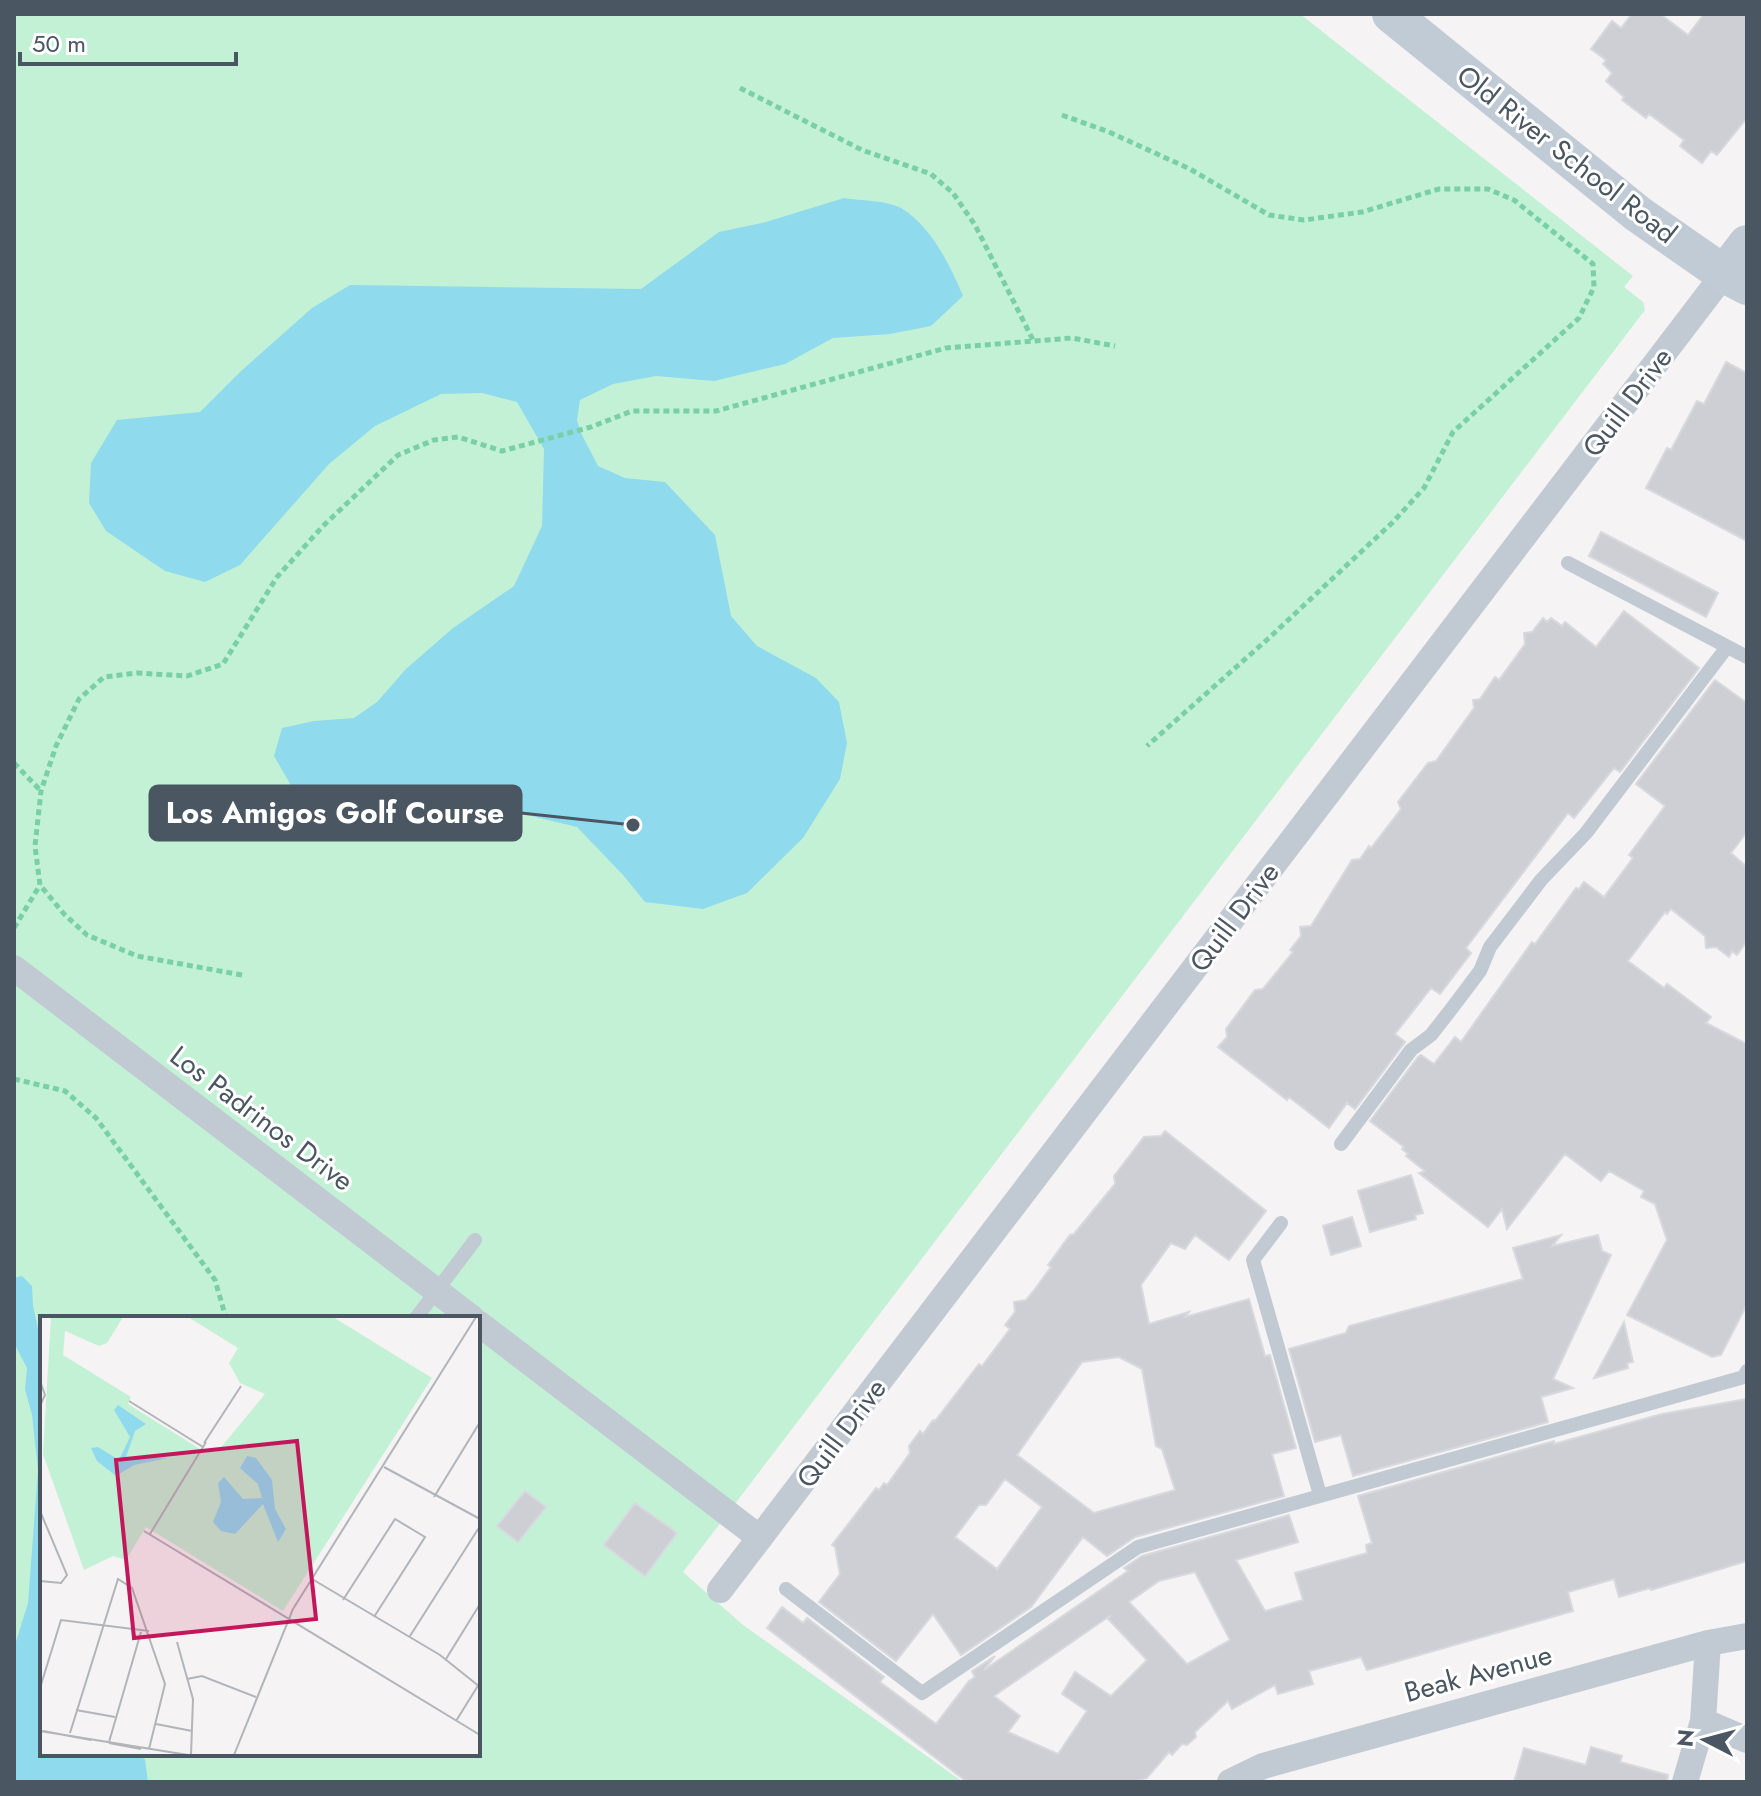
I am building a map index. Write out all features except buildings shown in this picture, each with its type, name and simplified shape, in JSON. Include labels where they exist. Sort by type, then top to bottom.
[{"type":"main road","name":"Old River School Road","points":[[1391,14],[1638,214],[1736,280]]},
{"type":"main road","name":"Quill Drive","points":[[1736,280],[1747,244]]},
{"type":"street","name":"Quill Drive","points":[[720,1590],[1736,280]]},
{"type":"street","name":"Los Padrinos Drive","points":[[14,968],[469,1316]]},
{"type":"street","points":[[480,1325],[760,1538]]},
{"type":"street","name":"Beak Avenue","points":[[1230,1782],[1263,1766],[1708,1643],[1747,1636]]},
{"type":"street","points":[[1685,1782],[1703,1721],[1708,1643]]},
{"type":"street","points":[[1703,1721],[1747,1740]]},
{"type":"lane","points":[[1568,563],[1747,657]]},
{"type":"lane","points":[[1341,1144],[1411,1050],[1431,1035],[1449,1012],[1480,971],[1490,947],[1541,880],[1586,833],[1727,647]]},
{"type":"lane","points":[[1281,1223],[1253,1260],[1320,1495]]},
{"type":"lane","points":[[418,1316],[475,1240]]},
{"type":"lane","points":[[786,1589],[922,1693],[1138,1547],[1744,1377],[1747,1371]]},
{"type":"path","points":[[740,88],[862,150],[931,174],[953,193],[975,225],[1033,340]]},
{"type":"path","points":[[1062,115],[1109,132],[1190,169],[1269,215],[1304,220],[1362,212],[1439,189],[1488,189],[1514,200],[1593,264],[1594,287],[1579,318],[1453,432],[1424,488],[1393,522],[1147,746]]},
{"type":"path","points":[[242,975],[137,956],[87,935],[64,914],[40,885],[35,846],[41,791],[56,746],[79,699],[104,677],[137,673],[187,676],[223,664],[277,577],[323,526],[398,455],[434,440],[458,437],[502,451],[591,427],[632,411],[716,411],[946,348],[1072,338],[1115,346]]},
{"type":"path","points":[[14,763],[41,791]]},
{"type":"path","points":[[14,928],[40,885]]},
{"type":"path","points":[[14,1079],[65,1091],[96,1118],[215,1280],[225,1316]]},
{"type":"green space","points":[[14,14],[1300,14],[1633,276],[1624,287],[1643,302],[1645,310],[683,1572],[743,1625],[963,1782],[14,1782]]},
{"type":"water","points":[[844,198],[888,203],[912,216],[938,247],[963,296],[931,326],[890,334],[833,338],[785,364],[714,381],[656,376],[613,384],[580,400],[577,420],[598,466],[625,478],[665,482],[715,535],[731,616],[757,646],[816,678],[839,702],[847,743],[840,779],[803,838],[747,893],[703,909],[645,902],[577,827],[511,811],[386,823],[330,821],[296,794],[274,756],[282,728],[314,721],[354,718],[377,702],[406,669],[453,628],[514,586],[542,526],[544,449],[517,402],[482,393],[441,394],[375,426],[329,464],[240,565],[205,582],[165,571],[106,531],[89,503],[91,463],[117,420],[200,412],[312,308],[350,285],[641,289],[719,232],[766,222]]},
{"type":"water","points":[[22,1276],[32,1286],[40,1338],[40,1756],[137,1756],[145,1759],[148,1782],[14,1782],[14,1648],[28,1603],[38,1470],[32,1415],[25,1389],[27,1368],[14,1343],[14,1278]]},
{"type":"place","name":"Los Amigos Golf Course","points":[[633,825]]}]
